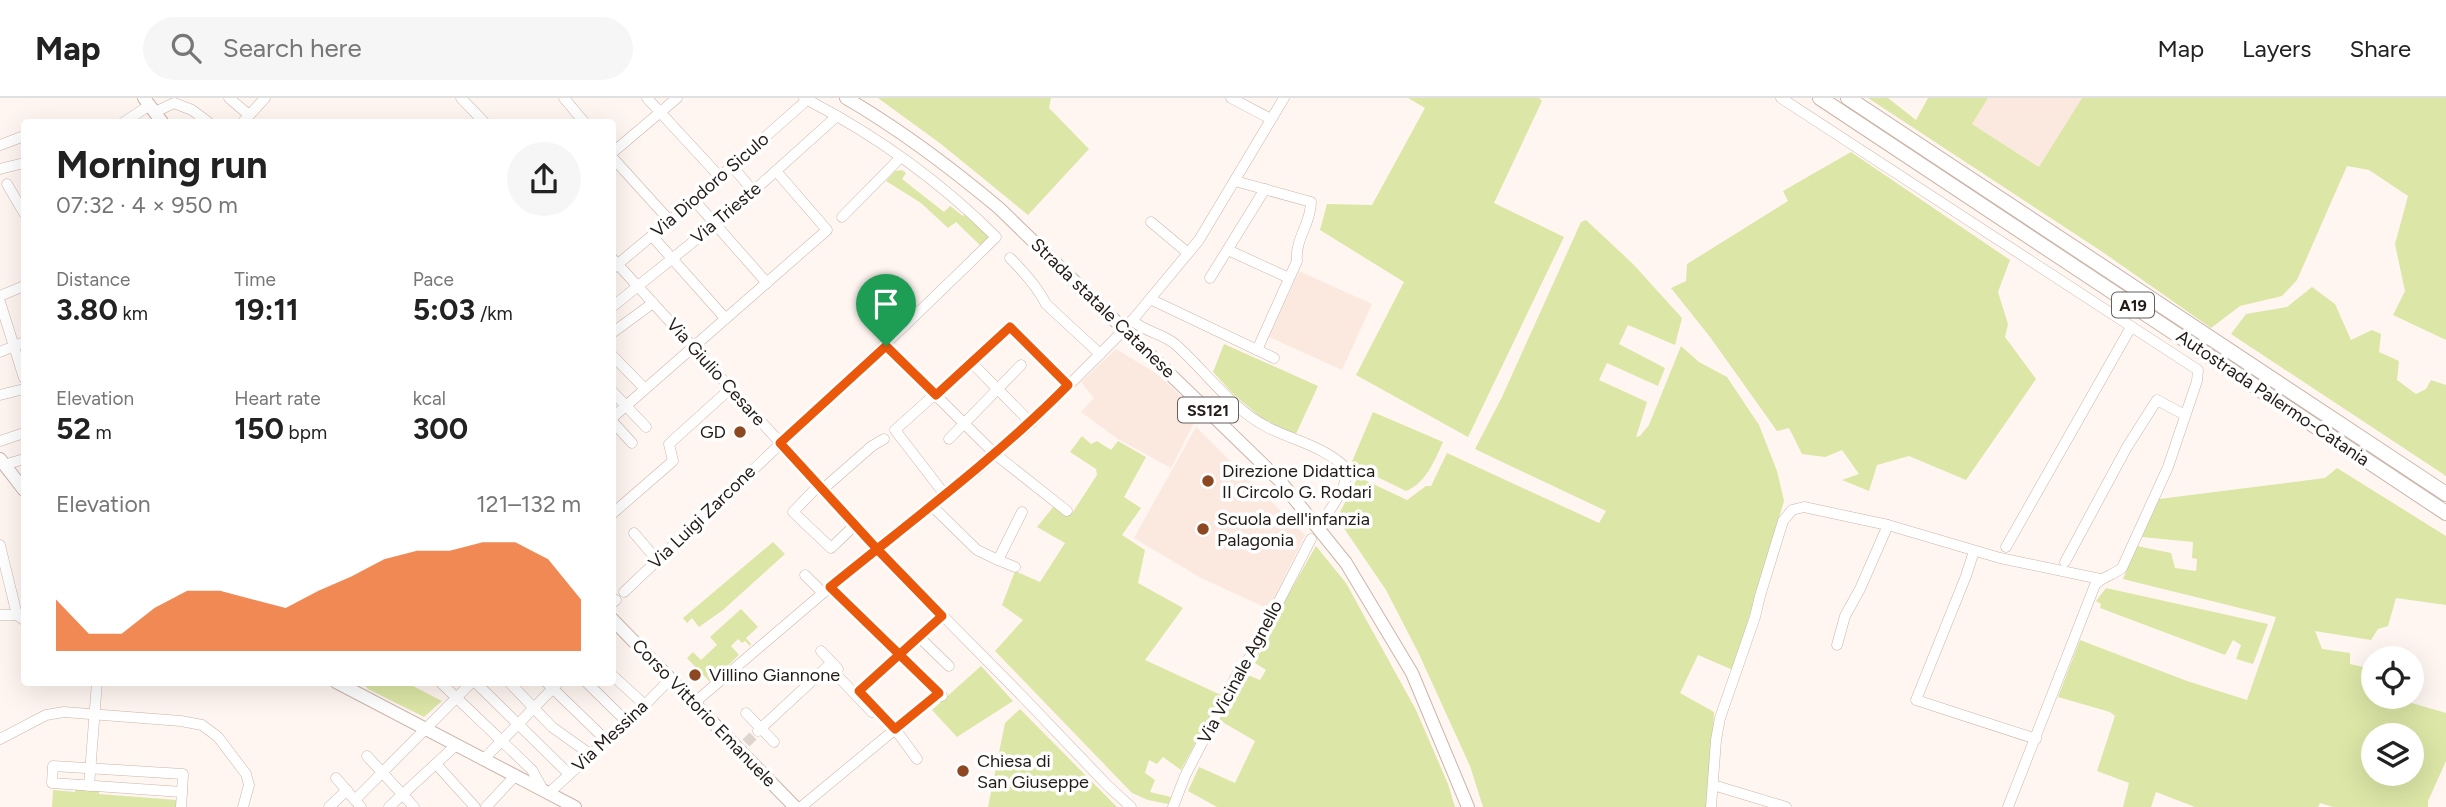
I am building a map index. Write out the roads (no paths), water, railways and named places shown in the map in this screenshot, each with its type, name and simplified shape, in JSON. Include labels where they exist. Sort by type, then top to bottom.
[{"type":"highway","name":"Autostrada Palermo-Catania","points":[[1820,98],[2446,513]]},
{"type":"highway","name":"Autostrada Palermo-Catania","points":[[1847,98],[2446,494]]},
{"type":"main road","name":"Strada statale Catanese","points":[[846,98],[895,127],[999,208],[1280,481],[1346,563],[1412,673],[1468,807]]},
{"type":"main road","points":[[2,462],[21,486]]},
{"type":"main road","name":"Corso Vittorio Emanuele","points":[[616,626],[694,703],[743,746],[795,807]]},
{"type":"main road","points":[[344,686],[575,807]]},
{"type":"street","points":[[229,98],[244,119],[265,98]]},
{"type":"street","points":[[461,98],[481,119]]},
{"type":"street","points":[[564,98],[582,119]]},
{"type":"street","points":[[647,98],[720,177]]},
{"type":"street","points":[[616,151],[677,98]]},
{"type":"street","points":[[1231,98],[1271,119]]},
{"type":"street","points":[[1284,98],[1199,240],[1132,321],[1174,343],[1251,417],[1267,427],[1322,450],[1339,461],[1348,470],[1343,489],[1327,515]]},
{"type":"street","points":[[1711,807],[1720,718],[1755,617],[1783,522],[1792,510],[1804,507],[1888,525],[1974,551],[2100,579],[2115,574],[2122,568],[2168,467],[2197,381],[2197,370],[1781,98]]},
{"type":"street","points":[[805,99],[901,157],[842,217]]},
{"type":"street","name":"Via Diodoro Siculo","points":[[616,262],[670,221],[805,99]]},
{"type":"street","points":[[129,119],[150,106],[174,103],[200,119]]},
{"type":"street","name":"Via Trieste","points":[[616,304],[714,225],[837,116]]},
{"type":"street","points":[[0,145],[21,137]]},
{"type":"street","name":"Via Luigi Zarcone","points":[[617,598],[886,346],[996,237],[971,212],[901,157]]},
{"type":"street","points":[[616,160],[670,221]]},
{"type":"street","points":[[0,169],[21,164]]},
{"type":"street","points":[[732,166],[753,191]]},
{"type":"street","points":[[616,415],[827,230],[776,171]]},
{"type":"street","points":[[1235,181],[1311,202],[1311,214],[1296,248],[1297,261],[1257,350]]},
{"type":"street","points":[[6,184],[20,197]]},
{"type":"street","points":[[1210,278],[1265,189]]},
{"type":"street","points":[[694,200],[767,283]]},
{"type":"street","points":[[1151,222],[1188,253]]},
{"type":"street","points":[[652,236],[725,318]]},
{"type":"street","points":[[1228,250],[1289,278]]},
{"type":"street","points":[[1010,258],[1027,275],[1046,304],[1100,354]]},
{"type":"street","name":"Via Giulio Cesare","points":[[616,265],[877,549],[1131,807]]},
{"type":"street","points":[[0,296],[21,287]]},
{"type":"street","points":[[1150,299],[1274,358]]},
{"type":"street","points":[[0,302],[20,344],[0,352]]},
{"type":"street","points":[[616,330],[653,303]]},
{"type":"street","points":[[945,495],[895,430],[1010,327],[1068,385]]},
{"type":"street","points":[[2006,547],[2131,327]]},
{"type":"street","points":[[694,703],[1031,423],[1119,335]]},
{"type":"street","points":[[886,346],[995,454],[1067,511]]},
{"type":"street","points":[[616,360],[645,389]]},
{"type":"street","points":[[971,362],[1031,423]]},
{"type":"street","points":[[949,439],[1021,365]]},
{"type":"street","points":[[616,511],[673,461],[669,444],[731,388]]},
{"type":"street","points":[[0,396],[21,390]]},
{"type":"street","points":[[616,397],[646,427]]},
{"type":"street","points":[[2065,562],[2127,447],[2157,400],[2185,415]]},
{"type":"street","points":[[616,424],[632,443]]},
{"type":"street","points":[[0,441],[21,434]]},
{"type":"street","points":[[855,525],[831,548],[793,512],[884,439]]},
{"type":"street","points":[[2,462],[21,459]]},
{"type":"street","points":[[932,506],[978,550],[1015,567]]},
{"type":"street","points":[[998,560],[1022,512]]},
{"type":"street","points":[[1837,645],[1845,616],[1888,525]]},
{"type":"street","points":[[634,533],[657,561]]},
{"type":"street","name":"Via Vicinale Agnello","points":[[1173,807],[1185,776],[1228,692],[1252,654],[1311,539]]},
{"type":"street","points":[[0,545],[21,617],[0,615]]},
{"type":"street","points":[[1974,551],[1916,700],[2036,739]]},
{"type":"street","points":[[801,807],[895,729],[941,695],[900,652],[827,590],[805,575]]},
{"type":"street","points":[[2008,807],[2085,606],[2100,579]]},
{"type":"street","points":[[859,691],[942,616]]},
{"type":"street","points":[[918,636],[950,666]]},
{"type":"street","points":[[821,651],[895,729],[917,759]]},
{"type":"street","points":[[760,730],[828,666],[872,712],[877,709]]},
{"type":"street","name":"Via Messina","points":[[546,792],[645,705],[671,678]]},
{"type":"street","points":[[616,679],[645,705]]},
{"type":"street","points":[[89,786],[97,686]]},
{"type":"street","points":[[444,686],[532,770],[546,792]]},
{"type":"street","points":[[336,778],[358,803],[383,773],[468,686]]},
{"type":"street","points":[[477,686],[569,774]]},
{"type":"street","points":[[513,686],[552,727],[590,754]]},
{"type":"street","points":[[483,760],[552,686]]},
{"type":"street","points":[[554,686],[606,740]]},
{"type":"street","points":[[590,686],[626,722]]},
{"type":"street","points":[[0,739],[46,715],[64,712],[202,725],[218,737],[246,774],[249,785],[243,807]]},
{"type":"street","points":[[746,713],[774,743]]},
{"type":"street","points":[[389,807],[455,746]]},
{"type":"street","points":[[368,757],[414,807]]},
{"type":"street","points":[[436,764],[475,807]]},
{"type":"street","points":[[181,807],[182,792],[183,774],[53,766],[52,783],[182,792]]},
{"type":"street","points":[[486,807],[515,776]]},
{"type":"street","points":[[1713,785],[1786,807]]},
{"type":"street","points":[[329,807],[347,790]]},
{"type":"tunnel","points":[[746,743],[758,731]]},
{"type":"place","name":"GD","points":[[740,432]]},
{"type":"place","name":"Direzione Didattica II Circolo G. Rodari","points":[[1208,481]]},
{"type":"place","name":"Scuola dell'infanzia Palagonia","points":[[1203,529]]},
{"type":"place","name":"Villino Giannone","points":[[695,675]]},
{"type":"place","name":"Chiesa di San Giuseppe","points":[[963,771]]}]
